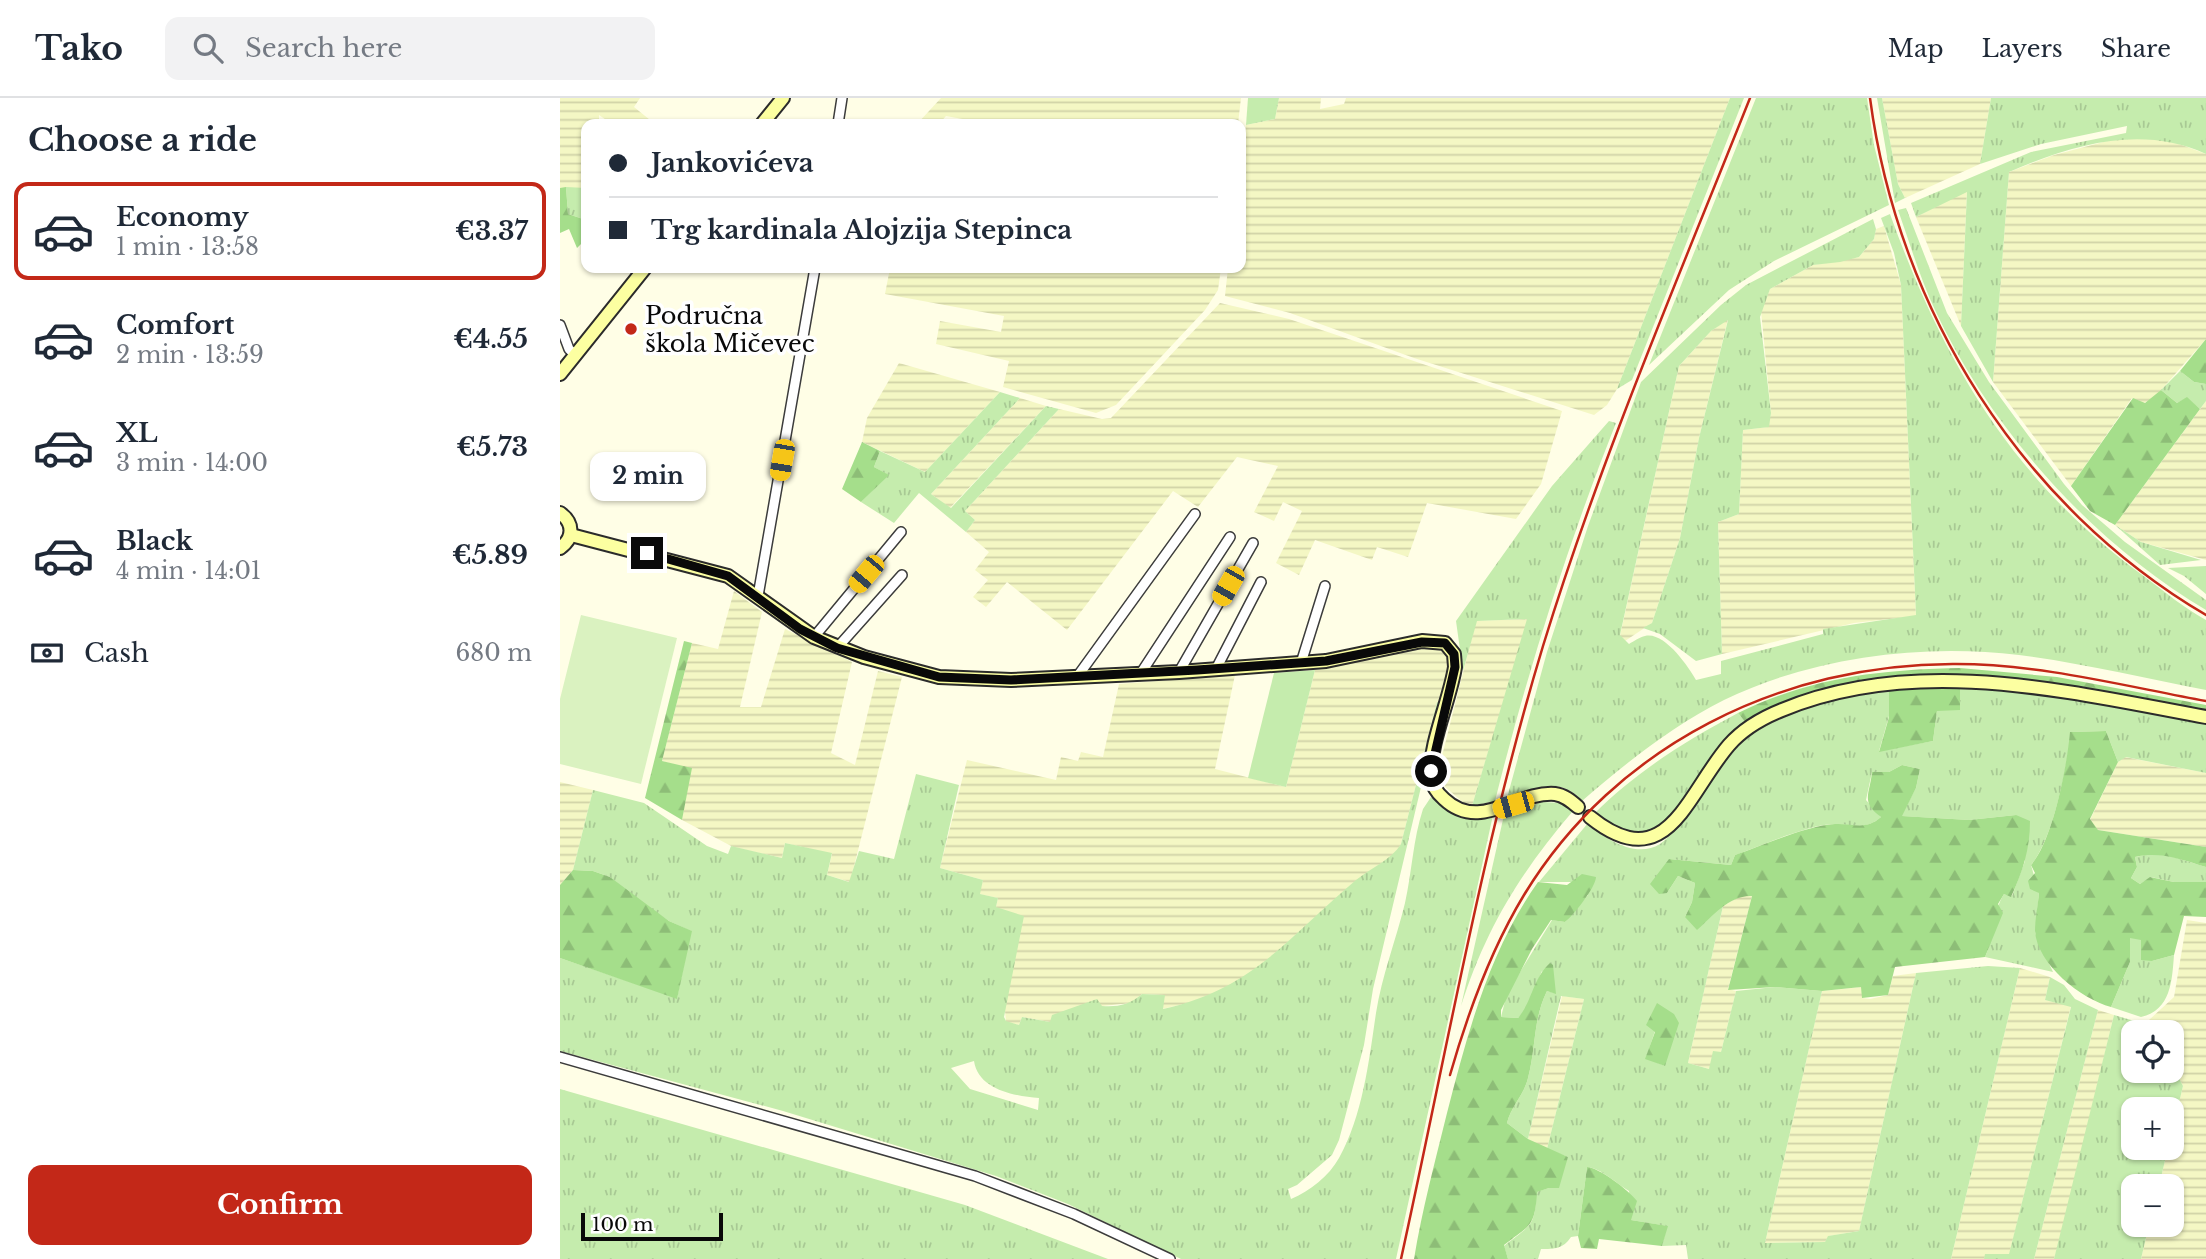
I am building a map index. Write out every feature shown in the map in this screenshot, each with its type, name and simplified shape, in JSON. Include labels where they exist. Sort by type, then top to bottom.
[{"type":"main road","points":[[766,119],[783,98]]},
{"type":"main road","points":[[560,374],[641,273]]},
{"type":"main road","points":[[560,513],[570,525],[570,535],[560,548]]},
{"type":"main road","points":[[570,535],[708,568],[728,576],[814,637],[837,648],[939,677],[1011,680],[1216,669],[1360,656],[1422,642],[1441,642],[1451,648],[1455,667],[1432,763],[1432,782],[1441,797],[1457,809],[1469,812],[1489,812],[1551,794],[1565,797],[1578,807]]},
{"type":"main road","points":[[1590,817],[1609,832],[1625,839],[1639,840],[1656,836],[1676,818],[1729,745],[1752,725],[1808,702],[1879,687],[1940,681],[1993,684],[2206,717]]},
{"type":"street","points":[[839,119],[842,98]]},
{"type":"street","points":[[758,596],[814,273]]},
{"type":"street","points":[[560,325],[569,349],[576,356]]},
{"type":"street","points":[[1077,677],[1195,514]]},
{"type":"street","points":[[814,637],[901,532]]},
{"type":"street","points":[[1141,673],[1230,537]]},
{"type":"street","points":[[1179,671],[1253,543]]},
{"type":"street","points":[[837,648],[902,575]]},
{"type":"street","points":[[1216,669],[1261,582]]},
{"type":"street","points":[[1301,663],[1325,586]]},
{"type":"street","points":[[560,1057],[975,1176],[1074,1214],[1170,1259]]},
{"type":"green space","points":[[560,98],[640,98],[634,107],[649,119],[605,119],[599,115],[599,119],[581,119],[581,188],[560,188]]},
{"type":"green space","points":[[941,98],[1241,98],[1239,119],[962,119],[946,116],[943,119],[922,119]]},
{"type":"green space","points":[[1248,98],[1279,98],[1275,119],[1246,125]]},
{"type":"green space","points":[[1279,98],[1321,98],[1320,109],[1344,104],[1346,98],[1730,98],[1617,389],[1607,405],[1594,415],[1414,358],[1290,313],[1225,296],[1227,273],[1246,273],[1246,125],[1275,119]]},
{"type":"green space","points":[[1730,98],[1744,98],[1632,380],[1617,389]]},
{"type":"green space","points":[[1756,98],[1867,98],[1874,145],[1889,205],[1774,261],[1729,290],[1649,365]]},
{"type":"green space","points":[[1877,98],[1882,98],[1898,184],[1905,198],[1895,203]]},
{"type":"green space","points":[[1882,98],[1991,98],[1980,164],[1905,198],[1898,184]]},
{"type":"green space","points":[[1991,98],[2206,98],[2206,154],[2157,140],[2132,139],[2082,147],[2009,172],[1993,382],[1961,326],[1967,192],[1916,217],[1911,203],[2031,152],[2126,133],[2127,126],[2041,144],[1980,164]]},
{"type":"green space","points":[[2144,137],[2174,142],[2206,154],[2206,339],[2154,398],[2144,403],[2132,398],[2071,486],[1993,382],[2009,172],[2054,155],[2107,141]]},
{"type":"green space","points":[[566,187],[581,188],[581,218],[568,214]]},
{"type":"green space","points":[[566,187],[568,214],[581,218],[581,244],[577,248],[569,229],[560,233],[560,188]]},
{"type":"green space","points":[[1967,191],[1961,326],[1916,217]]},
{"type":"green space","points":[[1906,208],[1947,313],[1989,382],[2064,484],[2082,505],[2125,542],[2206,600],[2206,610],[2164,583],[2124,552],[2049,480],[2016,440],[1958,355],[1935,310],[1898,210]]},
{"type":"green space","points":[[1890,214],[1934,321],[1960,370],[2021,460],[2057,501],[2099,540],[2175,600],[2206,620],[2206,690],[2019,655],[1944,651],[1868,657],[1794,673],[1724,700],[1686,721],[1650,746],[1582,801],[1573,793],[1556,786],[1538,788],[1507,798],[1547,652],[1588,526],[1641,382],[1721,305],[1746,285],[1873,219],[1876,229],[1874,239],[1859,257],[1813,265],[1770,289],[1760,317],[1771,413],[1769,427],[1743,430],[1739,514],[1718,522],[1722,654],[1696,661],[1660,634],[1643,628],[1652,623],[1680,538],[1699,438],[1728,320],[1711,331],[1679,366],[1620,635],[1629,644],[1645,636],[1660,639],[1675,651],[1696,680],[1721,674],[1721,661],[1823,634],[1823,629],[1916,615],[1901,285],[1894,253],[1881,218]]},
{"type":"green space","points":[[1884,226],[1901,285],[1916,616],[1854,623],[1722,654],[1718,522],[1739,514],[1743,430],[1768,427],[1771,413],[1761,311],[1770,289],[1813,265],[1859,257],[1874,239],[1876,229]]},
{"type":"green space","points":[[889,273],[1220,273],[1218,290],[1205,310],[1116,405],[1096,413],[1003,387],[1009,361],[936,344],[940,321],[1001,332],[1004,316],[885,294]]},
{"type":"green space","points":[[1220,303],[1289,319],[1562,411],[1541,484],[1516,519],[1427,503],[1408,557],[1377,547],[1372,560],[1315,540],[1299,575],[1276,563],[1302,511],[1283,502],[1274,521],[1254,512],[1278,466],[1237,457],[1198,507],[1173,491],[1067,630],[1007,582],[986,607],[973,597],[988,580],[975,570],[989,552],[966,532],[975,520],[965,511],[1059,409],[1102,419],[1111,418]]},
{"type":"green space","points":[[1728,319],[1699,438],[1680,538],[1652,623],[1625,641],[1620,636],[1679,366],[1711,331]]},
{"type":"green space","points":[[2206,339],[2206,384],[2194,382],[2180,371]]},
{"type":"green space","points":[[899,363],[1000,392],[925,472],[862,442],[867,418]]},
{"type":"green space","points":[[2180,371],[2194,382],[2206,384],[2206,401],[2200,409],[2187,398],[2177,403],[2161,390]]},
{"type":"green space","points":[[2161,390],[2177,403],[2187,397],[2200,409],[2115,525],[2090,511],[2071,486],[2133,398],[2145,403]]},
{"type":"green space","points":[[1000,392],[1020,398],[931,494],[951,508],[1046,406],[1059,409],[965,511],[975,520],[966,532],[919,493],[894,523],[861,502],[888,475],[874,467],[880,451],[925,472]]},
{"type":"green space","points":[[1020,398],[1046,406],[950,508],[931,494]]},
{"type":"green space","points":[[2206,401],[2206,560],[2141,542],[2115,525]]},
{"type":"green space","points":[[1609,421],[1616,423],[1549,610],[1495,801],[1472,806],[1527,619],[1477,621],[1463,671],[1456,621],[1552,486]]},
{"type":"green space","points":[[862,442],[880,451],[874,467],[889,475],[861,502],[842,489]]},
{"type":"green space","points":[[2115,525],[2141,542],[2201,560],[2160,565]]},
{"type":"green space","points":[[2206,566],[2206,594],[2184,576],[2168,568]]},
{"type":"green space","points":[[734,591],[762,612],[740,707],[761,707],[785,629],[852,662],[831,753],[855,765],[878,671],[902,677],[850,882],[827,875],[832,854],[785,843],[782,858],[733,847],[682,820],[691,769],[662,761],[692,643],[718,649]]},
{"type":"green space","points":[[581,615],[677,638],[641,784],[560,764],[560,699]]},
{"type":"green space","points":[[1528,619],[1472,806],[1465,804],[1444,786],[1439,768],[1476,621]]},
{"type":"green space","points":[[684,641],[692,643],[662,761],[692,768],[682,820],[645,798]]},
{"type":"green space","points":[[1427,646],[1442,651],[1447,658],[1447,674],[1441,703],[1437,702],[1401,844],[1395,854],[1357,880],[1262,965],[1238,982],[1198,1001],[1162,1009],[1164,995],[1142,994],[1132,1003],[1102,1006],[1050,1022],[1022,1017],[1019,1025],[1006,1022],[996,907],[998,898],[979,894],[983,880],[940,868],[967,760],[1056,780],[1061,757],[1078,761],[1081,752],[1103,757],[1119,684],[1235,675],[1215,769],[1286,787],[1315,670]]},
{"type":"green space","points":[[1960,668],[2057,677],[2206,705],[2206,713],[2056,686],[1885,681],[1746,723],[1738,713],[1819,683],[1901,671]]},
{"type":"green space","points":[[1315,670],[1286,787],[1248,778],[1274,673]]},
{"type":"green space","points":[[1960,687],[2042,694],[2206,724],[2206,773],[2126,757],[2118,762],[2106,731],[2071,732],[2052,821],[2031,865],[2039,893],[2035,933],[2053,972],[1985,957],[2000,901],[2004,894],[2012,896],[2025,861],[2016,815],[1969,820],[1901,816],[1916,788],[1920,769],[1902,765],[1889,772],[1872,772],[1866,800],[1881,817],[1870,824],[1824,825],[1799,831],[1735,855],[1731,865],[1669,859],[1667,893],[1678,876],[1695,883],[1692,902],[1685,917],[1723,906],[1688,1063],[1709,1069],[1713,1051],[1721,1052],[1736,991],[1775,987],[1822,991],[1765,1243],[1825,1242],[1828,1236],[1859,1231],[1916,973],[1988,966],[2020,968],[1951,1259],[1688,1259],[1686,1245],[1662,1246],[1667,1226],[1631,1220],[1629,1191],[1603,1173],[1587,1167],[1578,1236],[1571,1237],[1558,1247],[1541,1249],[1538,1259],[1508,1259],[1504,1246],[1530,1224],[1535,1212],[1536,1192],[1549,1188],[1568,1157],[1547,1149],[1584,999],[1561,996],[1528,1139],[1507,1123],[1528,1078],[1542,1002],[1547,991],[1555,993],[1542,971],[1525,1010],[1518,1018],[1501,1017],[1507,993],[1552,920],[1565,922],[1588,895],[1574,882],[1539,882],[1588,823],[1612,841],[1631,848],[1651,848],[1660,844],[1677,827],[1728,755],[1757,730],[1787,714],[1838,699],[1889,690],[1889,716],[1879,751],[1933,741],[1937,711]],"holes":[[[1655,1031],[1665,1066],[1646,1058]]]},
{"type":"green space","points":[[1960,687],[1960,710],[1937,711],[1933,741],[1879,752],[1889,717],[1889,690]]},
{"type":"green space","points":[[1437,702],[1441,703],[1373,989],[1364,1045],[1339,1140],[1332,1155],[1297,1185],[1288,1189],[1291,1199],[1324,1177],[1339,1158],[1354,1124],[1364,1087],[1385,971],[1405,903],[1423,809],[1431,797],[1459,815],[1493,815],[1396,1259],[1181,1259],[1068,1204],[996,1176],[783,1111],[560,1051],[560,958],[677,998],[691,931],[669,921],[633,897],[610,877],[593,871],[573,870],[593,790],[644,803],[707,846],[728,854],[731,846],[782,858],[785,843],[832,853],[827,875],[849,882],[859,851],[894,859],[916,774],[959,785],[940,868],[983,880],[980,894],[998,898],[996,907],[1024,916],[1004,1017],[1006,1021],[1019,1025],[1022,1017],[1050,1022],[1052,1015],[1097,999],[1102,1006],[1113,1006],[1128,1003],[1142,994],[1165,995],[1163,1009],[1195,1000],[1222,988],[1268,958],[1356,880],[1392,855],[1401,844]],"holes":[[[974,1061],[977,1071],[998,1089],[1039,1098],[1038,1110],[970,1089],[951,1068]]]},
{"type":"green space","points":[[1738,713],[1746,723],[1732,735],[1690,792],[1659,825],[1643,833],[1626,834],[1594,814],[1627,784],[1662,758]]},
{"type":"green space","points":[[2106,731],[2118,762],[2090,819],[2098,830],[2206,847],[2206,867],[2162,856],[2135,857],[2137,867],[2131,878],[2140,884],[2150,877],[2174,882],[2206,882],[2206,917],[2184,916],[2174,955],[2152,961],[2141,960],[2141,940],[2130,938],[2130,962],[2111,1007],[2074,988],[2044,956],[2035,931],[2039,893],[2030,889],[2028,881],[2035,873],[2031,865],[2046,838],[2058,802],[2070,732]]},
{"type":"green space","points":[[2125,757],[2206,773],[2206,847],[2098,830],[2091,825],[2090,820],[2118,762]]},
{"type":"green space","points":[[1902,765],[1920,769],[1916,788],[1902,816],[1969,820],[2016,815],[2030,821],[2029,841],[2022,869],[2011,897],[2004,894],[1998,904],[2003,913],[1985,957],[1895,967],[1888,995],[1862,998],[1861,987],[1822,991],[1775,987],[1728,990],[1752,896],[1729,903],[1697,930],[1685,917],[1692,902],[1695,883],[1678,876],[1667,893],[1659,894],[1650,884],[1669,859],[1731,865],[1735,855],[1799,832],[1824,825],[1870,824],[1881,817],[1868,802],[1872,772],[1889,772]]},
{"type":"green space","points":[[560,782],[593,790],[573,870],[560,885]]},
{"type":"green space","points":[[1542,802],[1562,803],[1573,811],[1506,903],[1482,951],[1461,1006],[1504,815]]},
{"type":"green space","points":[[2149,854],[2170,856],[2206,867],[2206,882],[2174,882],[2151,877],[2140,884],[2131,878],[2137,867],[2135,857]]},
{"type":"green space","points":[[573,870],[593,871],[610,877],[669,921],[692,931],[677,999],[560,958],[560,885]]},
{"type":"green space","points":[[1582,874],[1596,877],[1595,882],[1565,922],[1551,920],[1532,949],[1501,1010],[1501,1017],[1518,1018],[1544,969],[1550,963],[1553,965],[1556,994],[1547,991],[1542,1002],[1528,1078],[1507,1123],[1528,1139],[1568,1157],[1559,1188],[1537,1192],[1535,1212],[1530,1224],[1504,1245],[1508,1259],[1414,1259],[1455,1083],[1493,964],[1521,908],[1538,882],[1567,885]]},
{"type":"green space","points":[[1742,895],[1752,896],[1728,989],[1736,991],[1721,1052],[1709,1069],[1688,1063],[1723,906]]},
{"type":"green space","points":[[2187,920],[2206,923],[2206,1259],[2141,1259],[2146,1237],[2184,1237],[2184,1174],[2162,1174],[2165,1160],[2184,1160],[2184,1097],[2180,1097],[2182,1083],[2184,1083],[2184,1020],[2149,1020],[2174,997]]},
{"type":"green space","points":[[2130,937],[2141,939],[2152,961],[2174,955],[2171,984],[2164,1001],[2159,1008],[2141,1017],[2111,1007],[2130,962]]},
{"type":"green space","points":[[2020,968],[2050,977],[2045,1000],[2071,1006],[2009,1255],[1986,1254],[1984,1259],[1951,1259]]},
{"type":"green space","points":[[1916,973],[1859,1231],[1829,1236],[1825,1242],[1765,1243],[1822,991],[1862,987],[1862,998],[1870,999],[1888,995],[1893,976]]},
{"type":"green space","points":[[2050,977],[2064,985],[2075,999],[2098,1010],[2034,1259],[1984,1259],[1985,1254],[2009,1254],[2071,1007],[2045,1000]]},
{"type":"green space","points":[[1562,996],[1584,999],[1547,1149],[1528,1139]]},
{"type":"green space","points":[[1657,1003],[1674,1014],[1679,1023],[1665,1066],[1645,1059],[1655,1032],[1646,1025]]},
{"type":"green space","points":[[2098,1010],[2114,1015],[2065,1220],[2054,1259],[2034,1259]]},
{"type":"green space","points":[[2114,1015],[2131,1020],[2121,1020],[2121,1083],[2182,1083],[2183,1086],[2180,1097],[2121,1097],[2121,1160],[2165,1160],[2162,1174],[2121,1174],[2121,1237],[2146,1237],[2141,1259],[2054,1259]]},
{"type":"green space","points":[[560,1089],[965,1205],[1108,1259],[560,1259]]},
{"type":"green space","points":[[1587,1167],[1614,1180],[1637,1201],[1631,1220],[1668,1226],[1662,1246],[1599,1239],[1597,1249],[1581,1248],[1578,1236]]},
{"type":"railway","points":[[1401,1259],[1483,874],[1543,646],[1589,507],[1750,98]]},
{"type":"railway","points":[[1870,98],[1885,177],[1908,253],[1940,326],[1979,395],[2026,459],[2079,518],[2140,570],[2206,615]]},
{"type":"railway","points":[[1450,1075],[1464,1028],[1490,960],[1524,895],[1562,842],[1606,795],[1655,756],[1709,723],[1767,697],[1828,679],[1892,667],[1956,664],[2050,672],[2206,701]]},
{"type":"place","name":"Područna škola Mičevec","points":[[631,329]]},
{"type":"route","points":[[647,553],[708,568],[728,576],[744,585],[800,629],[837,648],[939,677],[1011,680],[1197,670],[1326,661],[1422,642],[1445,643],[1454,654],[1455,667],[1431,771]]}]
